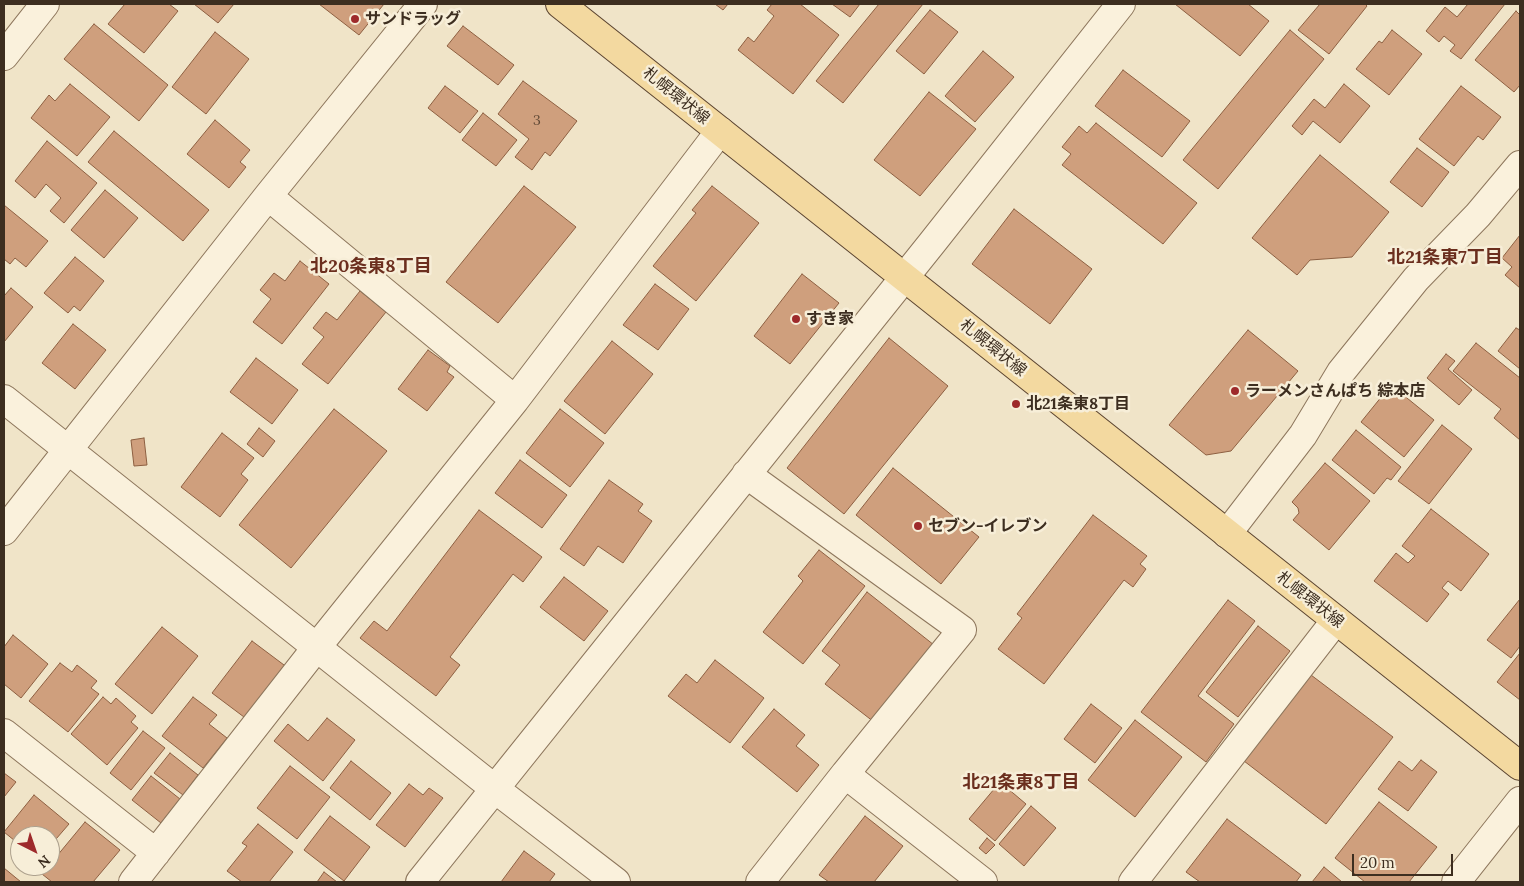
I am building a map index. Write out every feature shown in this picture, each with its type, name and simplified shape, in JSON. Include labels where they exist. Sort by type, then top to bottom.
[{"type":"main road","name":"札幌環状線","points":[[571,7],[720,131],[1520,766]]},
{"type":"street","points":[[4,56],[45,4]]},
{"type":"street","points":[[4,531],[268,196],[423,4]]},
{"type":"street","points":[[420,882],[1121,4]]},
{"type":"street","points":[[133,882],[316,648],[515,400],[720,131]]},
{"type":"street","points":[[1227,534],[1303,435],[1341,372],[1416,279],[1478,215],[1520,165]]},
{"type":"street","points":[[268,196],[515,400]]},
{"type":"street","points":[[4,399],[316,648],[616,882]]},
{"type":"street","points":[[746,474],[962,630],[760,882]]},
{"type":"street","points":[[1133,882],[1336,620]]},
{"type":"street","points":[[4,733],[156,853]]},
{"type":"street","points":[[845,774],[983,882]]},
{"type":"street","points":[[1456,882],[1520,801]]},
{"type":"building","points":[[125,4],[169,4],[178,11],[144,53],[108,24]]},
{"type":"building","points":[[194,4],[234,4],[218,23]]},
{"type":"building","name":"サンドラッグ","points":[[319,4],[384,4],[359,35]]},
{"type":"building","points":[[715,4],[728,4],[723,10]]},
{"type":"building","points":[[772,4],[800,4],[839,35],[793,94],[738,50],[748,37],[754,42],[774,16],[767,10]]},
{"type":"building","points":[[832,4],[860,4],[850,17]]},
{"type":"building","points":[[879,4],[923,4],[843,103],[816,81]]},
{"type":"building","points":[[1175,4],[1248,4],[1269,21],[1240,56]]},
{"type":"building","points":[[1320,4],[1365,4],[1367,6],[1329,54],[1298,30]]},
{"type":"building","points":[[1468,4],[1505,4],[1461,59],[1450,51],[1455,45],[1444,36],[1439,42],[1426,31],[1445,7],[1457,17]]},
{"type":"building","points":[[930,10],[958,32],[924,74],[896,51]]},
{"type":"building","points":[[1516,11],[1520,15],[1520,85],[1514,92],[1475,60]]},
{"type":"building","points":[[94,24],[168,85],[139,121],[64,59]]},
{"type":"building","points":[[463,26],[514,65],[498,85],[447,46]]},
{"type":"building","points":[[1290,30],[1324,59],[1218,189],[1183,160]]},
{"type":"building","points":[[1392,30],[1422,54],[1389,95],[1356,69],[1379,41],[1382,43]]},
{"type":"building","points":[[215,32],[249,59],[206,114],[172,87]]},
{"type":"building","points":[[983,51],[1014,77],[975,122],[945,96]]},
{"type":"building","points":[[1123,70],[1190,121],[1162,157],[1095,106]]},
{"type":"building","points":[[523,81],[577,121],[550,156],[545,152],[532,170],[515,157],[529,139],[498,114]]},
{"type":"building","points":[[70,84],[110,117],[77,156],[31,118],[49,95],[55,101]]},
{"type":"building","points":[[1344,84],[1370,106],[1340,143],[1313,121],[1302,135],[1292,126],[1314,99],[1325,108]]},
{"type":"building","points":[[445,86],[478,111],[460,133],[428,108]]},
{"type":"building","points":[[1461,86],[1501,117],[1483,140],[1478,136],[1454,166],[1419,139]]},
{"type":"building","points":[[929,92],[976,129],[920,196],[874,160]]},
{"type":"building","points":[[483,113],[517,140],[496,166],[462,140]]},
{"type":"building","points":[[215,120],[250,150],[240,162],[246,167],[229,188],[187,154]]},
{"type":"building","points":[[1096,123],[1197,203],[1163,244],[1062,165],[1071,154],[1062,147],[1079,126],[1087,133]]},
{"type":"building","points":[[114,131],[209,210],[183,241],[88,162]]},
{"type":"building","points":[[47,141],[97,183],[64,223],[50,211],[61,198],[46,184],[35,198],[15,181]]},
{"type":"building","points":[[1417,148],[1449,172],[1422,207],[1390,182]]},
{"type":"building","points":[[1320,155],[1389,212],[1352,257],[1310,260],[1297,275],[1252,238]]},
{"type":"building","points":[[524,186],[576,227],[498,323],[446,282]]},
{"type":"building","points":[[712,186],[759,223],[696,301],[653,266],[696,213],[692,210]]},
{"type":"building","points":[[105,190],[138,218],[104,258],[71,230]]},
{"type":"building","points":[[4,205],[48,241],[26,267],[15,258],[10,264],[4,259]]},
{"type":"building","points":[[1014,209],[1092,269],[1050,324],[972,264]]},
{"type":"building","points":[[1520,235],[1520,288],[1505,275],[1512,267],[1502,258]]},
{"type":"building","points":[[75,257],[104,281],[80,311],[74,306],[68,313],[44,293]]},
{"type":"building","points":[[300,261],[329,284],[282,344],[253,322],[271,299],[260,290],[274,273],[285,281]]},
{"type":"building","name":"すき家","points":[[802,274],[839,303],[790,364],[754,336]]},
{"type":"building","points":[[655,284],[689,309],[658,350],[623,325]]},
{"type":"building","points":[[11,288],[33,307],[4,342],[4,296]]},
{"type":"building","points":[[360,291],[386,312],[328,384],[302,364],[324,337],[313,328],[326,312],[337,320]]},
{"type":"building","points":[[73,324],[106,350],[75,389],[42,363]]},
{"type":"building","points":[[1516,328],[1520,330],[1520,369],[1498,351]]},
{"type":"building","points":[[1248,330],[1298,371],[1231,451],[1206,455],[1169,425]]},
{"type":"building","points":[[889,338],[948,386],[844,514],[787,468]]},
{"type":"building","points":[[612,341],[653,374],[605,434],[564,401]]},
{"type":"building","points":[[1476,343],[1520,378],[1520,440],[1494,418],[1501,409],[1453,371]]},
{"type":"building","points":[[428,350],[450,366],[447,372],[454,377],[427,411],[398,389]]},
{"type":"building","points":[[1446,354],[1455,361],[1448,369],[1472,390],[1459,405],[1427,378]]},
{"type":"building","points":[[256,358],[298,390],[272,424],[230,392]]},
{"type":"building","points":[[1391,385],[1434,420],[1404,457],[1361,422]]},
{"type":"building","points":[[334,409],[387,451],[291,568],[239,525]]},
{"type":"building","points":[[560,409],[604,443],[570,487],[526,453]]},
{"type":"building","points":[[1442,425],[1472,449],[1429,504],[1398,481]]},
{"type":"building","points":[[259,428],[275,441],[263,457],[247,444]]},
{"type":"building","points":[[1356,430],[1401,467],[1391,480],[1387,478],[1374,494],[1332,460]]},
{"type":"building","points":[[222,433],[254,458],[241,474],[248,480],[220,517],[181,487]]},
{"type":"building","points":[[144,438],[147,465],[134,466],[131,440]]},
{"type":"building","points":[[520,460],[567,495],[542,528],[495,493]]},
{"type":"building","points":[[1325,463],[1370,501],[1329,550],[1293,520],[1299,513],[1298,508],[1292,502]]},
{"type":"building","name":"セブン-イレブン","points":[[893,468],[979,537],[941,584],[856,515]]},
{"type":"building","points":[[609,480],[643,504],[638,511],[652,521],[623,563],[598,546],[584,566],[560,549]]},
{"type":"building","points":[[1431,509],[1489,554],[1461,591],[1448,581],[1442,588],[1449,594],[1427,622],[1374,581],[1396,553],[1408,563],[1415,556],[1402,546]]},
{"type":"building","points":[[479,510],[542,557],[523,582],[513,574],[450,657],[460,665],[436,696],[360,638],[374,621],[387,631]]},
{"type":"building","points":[[1093,515],[1147,556],[1140,564],[1146,569],[1133,587],[1124,580],[1044,684],[998,649],[1022,618],[1017,614]]},
{"type":"building","points":[[819,550],[865,586],[803,664],[763,632],[803,581],[798,576]]},
{"type":"building","points":[[564,577],[608,611],[584,641],[540,607]]},
{"type":"building","points":[[867,592],[934,645],[874,722],[825,684],[840,665],[822,651]]},
{"type":"building","points":[[1520,599],[1520,646],[1511,658],[1487,640]]},
{"type":"building","points":[[1228,600],[1255,621],[1198,696],[1234,724],[1206,762],[1141,712]]},
{"type":"building","points":[[1258,626],[1290,651],[1238,717],[1206,692]]},
{"type":"building","points":[[162,627],[198,656],[152,714],[115,684]]},
{"type":"building","points":[[13,635],[48,664],[21,698],[4,684],[4,647]]},
{"type":"building","points":[[252,641],[288,668],[248,720],[212,693]]},
{"type":"building","points":[[1520,653],[1520,700],[1497,682]]},
{"type":"building","points":[[715,660],[764,698],[730,743],[668,696],[686,674],[697,683]]},
{"type":"building","points":[[60,663],[72,672],[77,665],[97,681],[91,688],[99,694],[68,732],[29,701]]},
{"type":"building","points":[[1311,675],[1393,737],[1326,824],[1244,761]]},
{"type":"building","points":[[103,697],[111,704],[116,698],[136,716],[131,722],[138,728],[107,765],[71,734]]},
{"type":"building","points":[[193,697],[217,715],[209,724],[227,738],[203,768],[162,736]]},
{"type":"building","points":[[1091,704],[1122,728],[1095,763],[1064,739]]},
{"type":"building","points":[[774,709],[805,735],[796,746],[819,765],[797,792],[742,747]]},
{"type":"building","points":[[327,718],[355,740],[323,781],[274,741],[288,724],[308,741]]},
{"type":"building","points":[[1135,720],[1182,757],[1135,817],[1088,780]]},
{"type":"building","points":[[143,731],[165,748],[131,790],[110,773]]},
{"type":"building","points":[[170,753],[198,775],[183,795],[154,773]]},
{"type":"building","points":[[1421,760],[1437,772],[1408,811],[1378,789],[1399,761],[1412,771]]},
{"type":"building","points":[[351,761],[391,793],[370,820],[330,788]]},
{"type":"building","points":[[290,766],[330,797],[297,839],[257,808]]},
{"type":"building","points":[[4,773],[16,782],[4,797]]},
{"type":"building","points":[[151,776],[180,799],[161,823],[132,800]]},
{"type":"building","points":[[1000,782],[1026,804],[995,841],[969,819]]},
{"type":"building","points":[[409,784],[423,795],[429,788],[443,798],[405,847],[376,825]]},
{"type":"building","points":[[34,795],[69,824],[60,834],[60,826],[10,826],[10,837],[4,832]]},
{"type":"building","points":[[1379,802],[1437,847],[1409,882],[1365,882],[1335,858]]},
{"type":"building","points":[[1031,806],[1056,828],[1024,866],[999,844]]},
{"type":"building","points":[[330,816],[370,847],[344,881],[304,850]]},
{"type":"building","points":[[865,816],[903,846],[874,882],[829,882],[819,875]]},
{"type":"building","points":[[1227,819],[1301,875],[1296,882],[1200,882],[1186,872]]},
{"type":"building","points":[[85,822],[120,850],[93,882],[52,882],[44,876],[60,876],[60,852]]},
{"type":"building","points":[[258,824],[293,852],[269,882],[242,882],[227,871],[247,846],[242,843]]},
{"type":"building","points":[[987,838],[995,845],[986,854],[979,848]]},
{"type":"building","points":[[524,851],[555,874],[549,882],[501,882]]},
{"type":"building","points":[[1324,867],[1342,882],[1312,882]]},
{"type":"building","points":[[4,868],[10,873],[10,876],[14,876],[21,882],[4,882]]},
{"type":"building","points":[[324,872],[337,882],[317,882]]},
{"type":"place","name":"サンドラッグ","points":[[355,19]]},
{"type":"place","name":"すき家","points":[[796,319]]},
{"type":"place","name":"ラーメンさんぱち 綜本店","points":[[1235,391]]},
{"type":"place","name":"北21条東8丁目","points":[[1016,404]]},
{"type":"place","name":"セブン-イレブン","points":[[918,526]]},
{"type":"district","name":"北21条東7丁目","points":[[1445,258]]},
{"type":"district","name":"北20条東8丁目","points":[[371,267]]},
{"type":"district","name":"北21条東8丁目","points":[[1021,783]]}]
